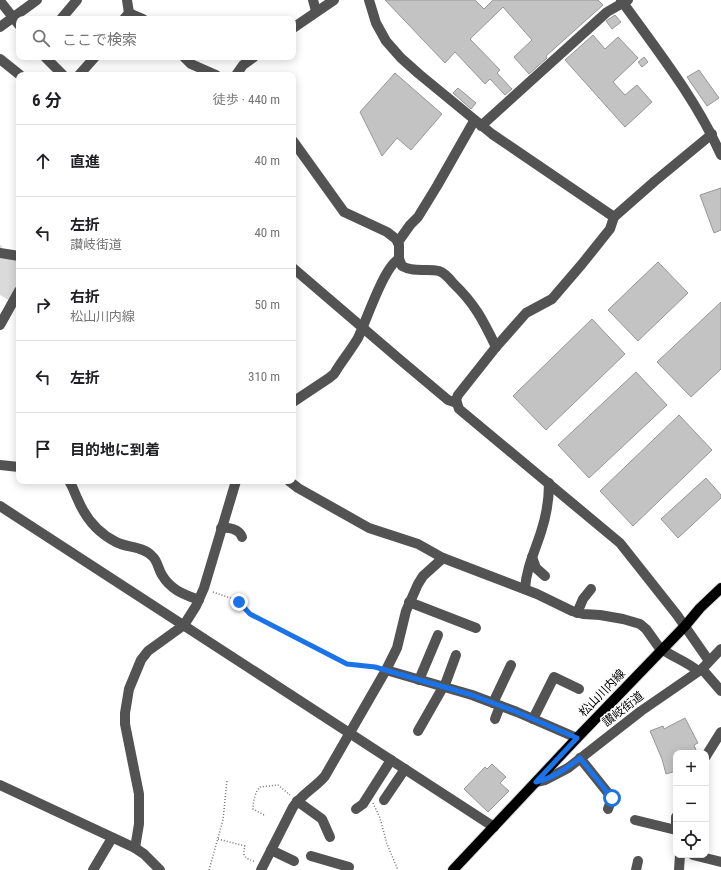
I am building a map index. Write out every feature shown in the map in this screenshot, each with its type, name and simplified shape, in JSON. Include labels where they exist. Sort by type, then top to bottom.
[{"type":"main road","name":"松山川内線","points":[[453,870],[685,626],[700,608],[721,588]]},
{"type":"street","points":[[21,16],[37,0]]},
{"type":"street","points":[[64,16],[77,0]]},
{"type":"street","points":[[127,0],[127,16]]},
{"type":"street","points":[[313,0],[316,11]]},
{"type":"street","points":[[296,26],[334,0]]},
{"type":"street","points":[[370,0],[376,23],[386,41],[419,74],[504,143],[614,217]]},
{"type":"street","points":[[0,1],[16,21],[0,27]]},
{"type":"street","points":[[398,242],[410,225],[418,217],[478,123],[606,12],[624,1],[664,58],[712,134],[721,155]]},
{"type":"street","points":[[0,58],[16,72]]},
{"type":"street","points":[[48,60],[60,72]]},
{"type":"street","points":[[82,72],[92,60]]},
{"type":"street","points":[[187,60],[191,64],[209,72]]},
{"type":"street","points":[[238,72],[250,60]]},
{"type":"street","points":[[712,134],[614,217],[610,229],[552,299],[526,313],[496,347],[458,395],[456,400],[459,409],[620,543],[685,626],[703,667],[721,691]]},
{"type":"street","points":[[296,146],[344,212],[391,234],[398,242],[402,266],[406,268],[437,271],[446,275],[475,306],[496,347]]},
{"type":"street","points":[[0,253],[16,256]]},
{"type":"street","points":[[296,400],[334,374],[355,342],[374,300],[392,266],[400,259]]},
{"type":"street","points":[[296,271],[448,400],[457,403]]},
{"type":"street","points":[[0,325],[16,296]]},
{"type":"street","points":[[0,464],[16,467]]},
{"type":"street","points":[[526,588],[532,558],[544,520],[549,483]]},
{"type":"street","points":[[70,484],[84,513],[99,531],[117,544],[145,551],[152,555],[161,574],[171,586],[198,600]]},
{"type":"street","points":[[135,848],[138,824],[139,794],[126,724],[125,713],[129,689],[141,660],[148,651],[184,625],[194,611],[204,588],[235,484]]},
{"type":"street","points":[[293,484],[365,526],[418,544],[443,558],[526,588],[577,612],[600,615],[640,624],[646,629],[662,650],[671,656],[703,667]]},
{"type":"street","points":[[0,506],[494,826]]},
{"type":"street","points":[[221,528],[237,531],[241,533],[242,537]]},
{"type":"street","points":[[266,868],[271,850],[288,815],[297,801],[319,783],[325,776],[386,670],[400,641],[406,611],[418,584],[423,576],[443,558]]},
{"type":"street","points":[[532,558],[536,568],[545,576]]},
{"type":"street","points":[[577,612],[583,599],[591,590]]},
{"type":"street","points":[[409,602],[476,627]]},
{"type":"street","points":[[419,680],[438,635]]},
{"type":"street","name":"讃岐街道","points":[[536,782],[556,775],[580,758],[653,702],[703,667],[721,649]]},
{"type":"street","points":[[418,731],[443,687],[456,655]]},
{"type":"street","points":[[495,719],[497,705],[511,665]]},
{"type":"street","points":[[386,670],[497,705],[577,738]]},
{"type":"street","points":[[533,719],[554,677],[579,689]]},
{"type":"street","points":[[709,751],[721,732]]},
{"type":"street","points":[[580,758],[612,798],[608,809]]},
{"type":"street","points":[[356,809],[363,804],[391,760]]},
{"type":"street","points":[[384,800],[405,769]]},
{"type":"street","points":[[0,786],[135,848],[144,854],[160,870]]},
{"type":"street","points":[[297,801],[322,819],[330,837]]},
{"type":"street","points":[[635,820],[647,819],[673,829]]},
{"type":"street","points":[[93,870],[112,838]]},
{"type":"street","points":[[271,850],[294,861]]},
{"type":"street","points":[[311,856],[326,866],[349,867]]},
{"type":"street","points":[[679,870],[680,858]]},
{"type":"street","points":[[705,858],[721,862]]},
{"type":"path","points":[[204,588],[218,595],[239,602],[250,614],[347,664],[371,666],[386,670]]},
{"type":"path","points":[[209,870],[223,820],[226,780]]},
{"type":"path","points":[[264,814],[253,809],[257,789],[261,786],[278,785],[297,801]]},
{"type":"path","points":[[369,795],[380,818],[387,844],[398,870]]},
{"type":"path","points":[[218,839],[245,846],[243,852],[244,855],[250,860],[266,868]]},
{"type":"shaded area","points":[[0,245],[2,246],[1,255],[16,258],[16,290],[10,301],[0,295]]},
{"type":"building","points":[[385,0],[475,0],[484,9],[493,0],[598,0],[603,5],[546,56],[547,58],[529,74],[514,57],[532,40],[503,7],[470,39],[500,70],[497,73],[512,89],[505,95],[490,79],[485,84],[455,52],[445,63]]},
{"type":"building","points":[[615,15],[621,22],[612,29],[606,21]]},
{"type":"building","points":[[593,35],[605,49],[618,37],[638,58],[613,82],[625,95],[637,85],[652,102],[625,127],[565,60]]},
{"type":"building","points":[[644,57],[648,62],[642,67],[638,62]]},
{"type":"building","points":[[699,70],[719,98],[707,106],[687,77]]},
{"type":"building","points":[[395,73],[442,114],[411,150],[397,138],[382,156],[360,112]]},
{"type":"building","points":[[458,88],[476,103],[471,109],[453,93]]},
{"type":"building","points":[[721,188],[721,230],[714,233],[700,195]]},
{"type":"building","points":[[658,262],[688,293],[638,341],[608,310]]},
{"type":"building","points":[[721,302],[721,369],[691,397],[657,362]]},
{"type":"building","points":[[592,319],[625,354],[546,430],[513,396]]},
{"type":"building","points":[[636,372],[667,405],[589,478],[558,445]]},
{"type":"building","points":[[679,415],[712,450],[633,526],[600,491]]},
{"type":"building","points":[[706,478],[721,495],[721,498],[678,538],[661,519]]},
{"type":"building","points":[[685,718],[698,743],[694,745],[696,750],[673,750],[673,772],[666,774],[662,759],[650,731],[663,726],[664,729]]},
{"type":"building","points":[[492,764],[506,777],[500,783],[509,791],[488,812],[464,789],[485,767],[487,769]]},
{"type":"route","points":[[239,602],[248,613],[347,664],[375,667],[472,695],[517,712],[577,738],[536,782],[556,775],[568,768],[580,758],[612,798]]}]
